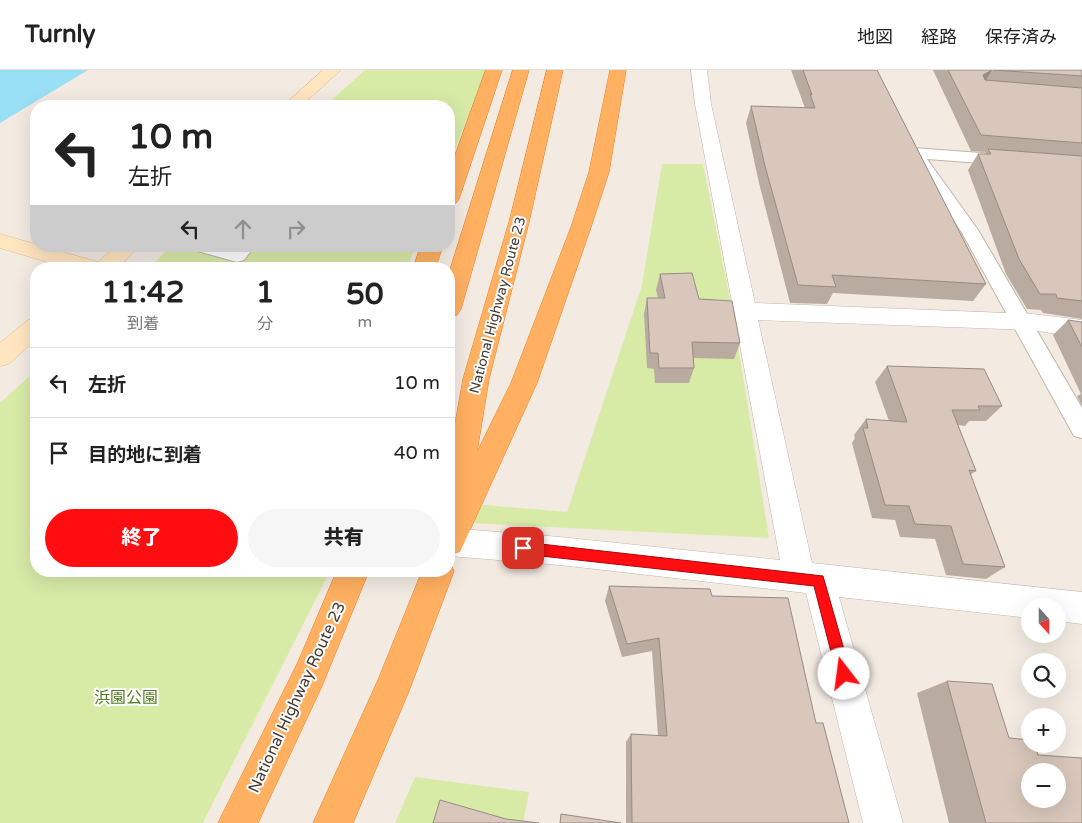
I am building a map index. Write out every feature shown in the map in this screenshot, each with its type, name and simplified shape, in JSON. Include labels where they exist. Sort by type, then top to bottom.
[{"type":"highway","points":[[455,182],[494,70]]},
{"type":"highway","points":[[455,288],[521,70]]},
{"type":"highway","name":"National Highway Route 23","points":[[455,506],[476,379],[519,222],[555,70]]},
{"type":"highway","points":[[455,529],[524,383],[581,227],[599,172],[618,70]]},
{"type":"highway","name":"National Highway Route 23","points":[[238,823],[310,674],[350,577]]},
{"type":"highway","points":[[333,823],[391,691],[436,577]]},
{"type":"street","points":[[298,100],[333,70]]},
{"type":"street","points":[[700,70],[703,104],[716,161],[744,311],[809,579],[883,823]]},
{"type":"street","points":[[0,241],[30,250]]},
{"type":"street","points":[[38,252],[73,262]]},
{"type":"street","points":[[111,262],[122,252]]},
{"type":"street","points":[[744,311],[1022,322],[1082,329]]},
{"type":"street","points":[[0,357],[30,331]]},
{"type":"street","points":[[455,542],[560,551],[1082,608]]},
{"type":"lane","points":[[1023,162],[910,145],[968,230],[1082,429]]},
{"type":"lane","points":[[223,252],[238,256],[241,252]]},
{"type":"green space","points":[[365,70],[487,70],[455,150],[455,100],[332,100]]},
{"type":"green space","points":[[662,164],[703,164],[733,314],[769,538],[455,522],[455,503],[567,512],[642,285]]},
{"type":"green space","points":[[165,252],[413,252],[409,262],[155,262]]},
{"type":"green space","name":"浜園公園","points":[[30,376],[30,577],[327,577],[203,823],[0,823],[0,403]]},
{"type":"green space","points":[[415,777],[529,792],[523,823],[395,823]]},
{"type":"water","points":[[0,70],[88,70],[38,100],[30,100],[30,105],[0,123]]},
{"type":"building","points":[[803,70],[877,70],[986,284],[832,275],[836,287],[798,285],[765,166],[751,106],[815,108]]},
{"type":"building","points":[[948,70],[992,70],[983,75],[985,80],[1082,88],[1082,143],[981,135]]},
{"type":"building","points":[[993,70],[1082,70],[1082,76]]},
{"type":"building","points":[[988,149],[1082,156],[1082,301],[1057,298],[1056,294],[1040,294],[1019,259],[978,154],[991,154]]},
{"type":"building","points":[[692,273],[699,299],[732,301],[740,343],[692,342],[694,368],[659,368],[658,353],[650,353],[647,298],[665,298],[660,274]]},
{"type":"building","points":[[1068,320],[1082,322],[1082,347]]},
{"type":"building","points":[[887,366],[984,369],[1002,406],[978,406],[980,410],[952,410],[976,471],[969,470],[1005,567],[963,564],[951,526],[915,524],[909,506],[885,505],[863,428],[868,428],[866,419],[907,422]]},
{"type":"building","points":[[609,586],[710,589],[712,596],[788,598],[816,723],[823,723],[849,823],[632,823],[631,734],[667,736],[659,638],[627,644]]},
{"type":"building","points":[[947,681],[992,684],[1009,738],[1021,739],[1021,753],[1082,758],[1082,823],[986,823]]},
{"type":"building","points":[[440,800],[506,819],[539,823],[433,823]]},
{"type":"building","points":[[561,814],[621,823],[560,823]]},
{"type":"route","points":[[523,548],[819,581],[844,674]]}]
